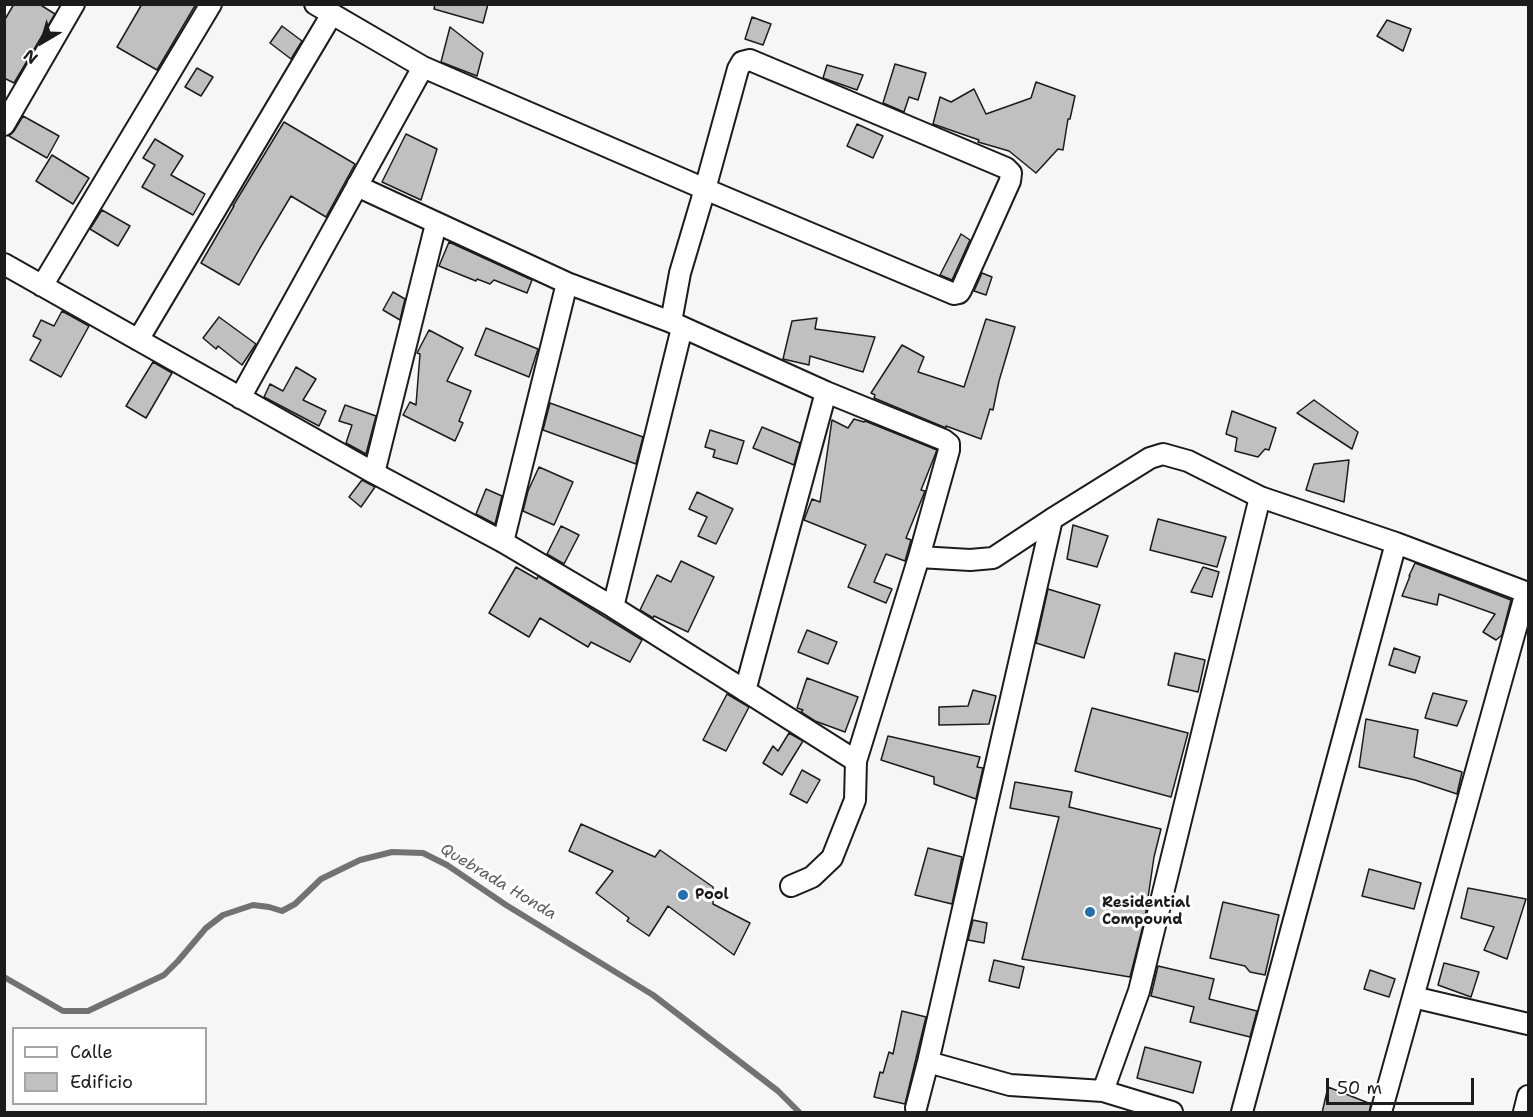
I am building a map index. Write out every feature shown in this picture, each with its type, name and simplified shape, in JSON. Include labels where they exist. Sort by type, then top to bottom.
[{"type":"street","points":[[4,125],[74,4]]},
{"type":"street","points":[[42,286],[211,4]]},
{"type":"street","points":[[138,340],[324,9],[423,67],[705,189],[954,294],[961,290],[1010,181],[1011,173],[1006,168],[750,60],[742,62],[738,69],[705,189],[680,273],[676,325],[613,607]]},
{"type":"street","points":[[240,398],[423,67]]},
{"type":"street","points":[[357,186],[567,283],[676,325],[949,444],[919,557],[856,760],[855,800],[832,858],[812,877],[791,886]]},
{"type":"street","points":[[374,473],[436,224]]},
{"type":"street","points":[[4,264],[374,473],[503,542],[613,607],[856,760]]},
{"type":"street","points":[[503,542],[567,283]]},
{"type":"street","points":[[745,691],[826,392]]},
{"type":"street","points":[[919,557],[970,560],[993,558],[1150,458],[1163,454],[1188,461],[1260,496],[1527,592],[1381,1113]]},
{"type":"street","points":[[1103,1090],[1139,991],[1260,496]]},
{"type":"street","points":[[916,1108],[1052,519]]},
{"type":"street","points":[[1242,1113],[1396,543]]},
{"type":"street","points":[[1413,997],[1528,1024]]},
{"type":"street","points":[[928,1062],[1010,1085],[1103,1090],[1172,1113]]},
{"type":"street","points":[[1524,1113],[1528,1096]]},
{"type":"building","points":[[14,4],[39,4],[55,14],[14,83],[4,78],[4,21]]},
{"type":"building","points":[[142,4],[196,4],[157,70],[117,47]]},
{"type":"building","points":[[435,4],[488,4],[483,23],[434,9]]},
{"type":"building","points":[[752,17],[771,24],[763,45],[745,39]]},
{"type":"building","points":[[1387,20],[1411,29],[1403,51],[1377,36]]},
{"type":"building","points":[[282,26],[302,41],[291,59],[270,43]]},
{"type":"building","points":[[450,27],[483,53],[477,76],[441,62]]},
{"type":"building","points":[[895,64],[926,73],[918,100],[909,97],[904,112],[883,103]]},
{"type":"building","points":[[827,65],[863,75],[857,90],[823,78]]},
{"type":"building","points":[[197,68],[213,77],[201,96],[185,87]]},
{"type":"building","points":[[1036,82],[1075,96],[1070,119],[1068,119],[1063,150],[1058,149],[1036,173],[1009,151],[978,142],[979,140],[933,124],[940,97],[951,102],[974,89],[986,114],[1031,98]]},
{"type":"building","points":[[23,116],[59,136],[47,158],[9,136]]},
{"type":"building","points":[[284,122],[355,164],[326,217],[291,196],[239,285],[201,263]]},
{"type":"building","points":[[857,124],[883,136],[873,158],[847,146]]},
{"type":"building","points":[[406,134],[437,149],[421,200],[382,182]]},
{"type":"building","points":[[155,139],[183,156],[171,175],[205,194],[193,215],[142,187],[155,165],[143,158]]},
{"type":"building","points":[[52,155],[89,178],[73,204],[36,181]]},
{"type":"building","points":[[102,210],[130,226],[118,246],[90,229]]},
{"type":"building","points":[[961,234],[970,240],[952,280],[940,275]]},
{"type":"building","points":[[449,242],[532,280],[527,293],[494,280],[490,284],[477,279],[476,281],[439,266]]},
{"type":"building","points":[[982,273],[992,277],[986,295],[974,291]]},
{"type":"building","points":[[393,292],[405,299],[400,320],[383,310]]},
{"type":"building","points":[[62,311],[89,326],[61,377],[30,360],[41,340],[33,336],[41,320],[54,326]]},
{"type":"building","points":[[219,317],[256,344],[242,365],[218,346],[216,349],[203,338]]},
{"type":"building","points":[[817,318],[815,329],[875,337],[863,372],[810,356],[809,365],[783,359],[792,321]]},
{"type":"building","points":[[986,319],[1015,327],[993,410],[990,409],[981,439],[946,426],[946,428],[874,398],[875,395],[871,393],[902,345],[924,357],[918,372],[964,387]]},
{"type":"building","points":[[486,328],[538,349],[529,377],[475,355]]},
{"type":"building","points":[[429,330],[463,348],[447,381],[471,391],[459,421],[463,423],[455,441],[403,415],[410,402],[416,405],[420,354],[417,353]]},
{"type":"building","points":[[153,362],[172,373],[146,418],[126,406]]},
{"type":"building","points":[[296,367],[316,379],[303,400],[326,411],[319,426],[264,397],[270,384],[283,391]]},
{"type":"building","points":[[1314,400],[1358,432],[1352,449],[1297,413]]},
{"type":"building","points":[[550,403],[643,437],[636,464],[543,430]]},
{"type":"building","points":[[345,405],[376,416],[366,454],[346,443],[352,425],[339,421]]},
{"type":"building","points":[[1232,411],[1276,428],[1269,450],[1265,449],[1258,457],[1235,451],[1237,438],[1226,434]]},
{"type":"building","points":[[854,419],[865,421],[937,450],[921,490],[925,491],[906,538],[911,540],[905,561],[886,554],[874,582],[892,589],[886,603],[848,587],[866,545],[804,520],[812,499],[820,502],[832,420],[848,428]]},
{"type":"building","points":[[762,427],[800,443],[794,465],[753,448]]},
{"type":"building","points":[[710,430],[744,441],[737,464],[713,457],[715,450],[705,447]]},
{"type":"building","points":[[1349,460],[1344,502],[1306,490],[1314,464]]},
{"type":"building","points":[[539,467],[573,482],[554,525],[523,511],[528,491]]},
{"type":"building","points":[[362,480],[375,487],[361,507],[349,497]]},
{"type":"building","points":[[486,489],[502,496],[495,524],[476,514]]},
{"type":"building","points":[[697,492],[733,509],[716,544],[698,536],[707,517],[689,509]]},
{"type":"building","points":[[1158,519],[1226,537],[1217,567],[1150,550]]},
{"type":"building","points":[[1073,525],[1108,536],[1097,567],[1067,559]]},
{"type":"building","points":[[561,526],[579,535],[564,564],[547,554]]},
{"type":"building","points":[[681,561],[714,577],[688,632],[654,616],[653,618],[640,610],[657,575],[671,582]]},
{"type":"building","points":[[1415,563],[1511,600],[1502,635],[1496,640],[1483,632],[1495,614],[1439,594],[1437,605],[1402,596]]},
{"type":"building","points":[[516,567],[537,579],[538,576],[642,640],[630,662],[591,642],[588,647],[540,618],[529,637],[489,613]]},
{"type":"building","points":[[1203,567],[1219,572],[1212,597],[1191,592]]},
{"type":"building","points":[[1048,589],[1100,605],[1084,658],[1036,643]]},
{"type":"building","points":[[807,630],[837,642],[828,664],[798,652]]},
{"type":"building","points":[[1394,648],[1420,657],[1415,673],[1389,665]]},
{"type":"building","points":[[1175,653],[1205,660],[1198,692],[1168,685]]},
{"type":"building","points":[[807,678],[858,697],[845,732],[815,721],[801,712],[803,710],[797,708]]},
{"type":"building","points":[[973,690],[996,696],[989,724],[939,725],[939,707],[968,706]]},
{"type":"building","points":[[1433,693],[1467,701],[1457,726],[1425,718]]},
{"type":"building","points":[[727,694],[749,707],[726,751],[703,740]]},
{"type":"building","points":[[1092,708],[1188,733],[1171,797],[1075,771]]},
{"type":"building","points":[[1366,719],[1418,730],[1414,757],[1462,772],[1457,794],[1415,780],[1359,767]]},
{"type":"building","points":[[789,733],[803,741],[782,775],[763,763],[773,746],[778,751]]},
{"type":"building","points":[[888,736],[980,757],[977,767],[983,768],[976,799],[934,784],[934,777],[881,760]]},
{"type":"building","points":[[802,770],[820,780],[807,803],[790,794]]},
{"type":"building","name":"Residential Compound","points":[[1015,782],[1072,792],[1069,807],[1161,829],[1154,857],[1145,918],[1130,977],[1022,959],[1059,817],[1010,808]]},
{"type":"building","points":[[581,824],[655,857],[660,850],[713,887],[713,904],[750,923],[734,955],[668,906],[649,936],[627,921],[629,918],[596,893],[613,871],[569,851]]},
{"type":"building","points":[[928,848],[962,857],[952,904],[915,895]]},
{"type":"building","points":[[1369,869],[1421,883],[1414,909],[1362,896]]},
{"type":"building","points":[[1468,888],[1526,899],[1507,959],[1484,950],[1494,927],[1461,918]]},
{"type":"building","points":[[1223,902],[1279,915],[1265,975],[1250,972],[1245,966],[1210,958]]},
{"type":"building","points":[[973,920],[987,923],[984,943],[968,940]]},
{"type":"building","points":[[994,960],[1024,967],[1019,988],[989,981]]},
{"type":"building","points":[[1444,963],[1479,972],[1471,997],[1438,985]]},
{"type":"building","points":[[1158,966],[1214,979],[1209,999],[1257,1011],[1250,1037],[1190,1022],[1194,1007],[1151,996]]},
{"type":"building","points":[[1370,970],[1395,979],[1389,997],[1364,989]]},
{"type":"building","points":[[902,1011],[926,1017],[905,1104],[874,1097],[880,1072],[883,1073],[889,1052],[893,1054]]},
{"type":"building","points":[[1145,1047],[1201,1062],[1193,1093],[1137,1078]]},
{"type":"building","points":[[1328,1087],[1371,1104],[1369,1113],[1322,1113]]},
{"type":"waterway","name":"Quebrada Honda","points":[[4,977],[63,1011],[88,1011],[164,975],[206,928],[223,915],[253,905],[282,911],[295,904],[321,879],[360,860],[392,852],[423,853],[447,865],[506,905],[653,995],[778,1091],[799,1112]]},
{"type":"place","name":"Pool","points":[[683,895]]},
{"type":"place","name":"Residential Compound","points":[[1090,912]]}]
